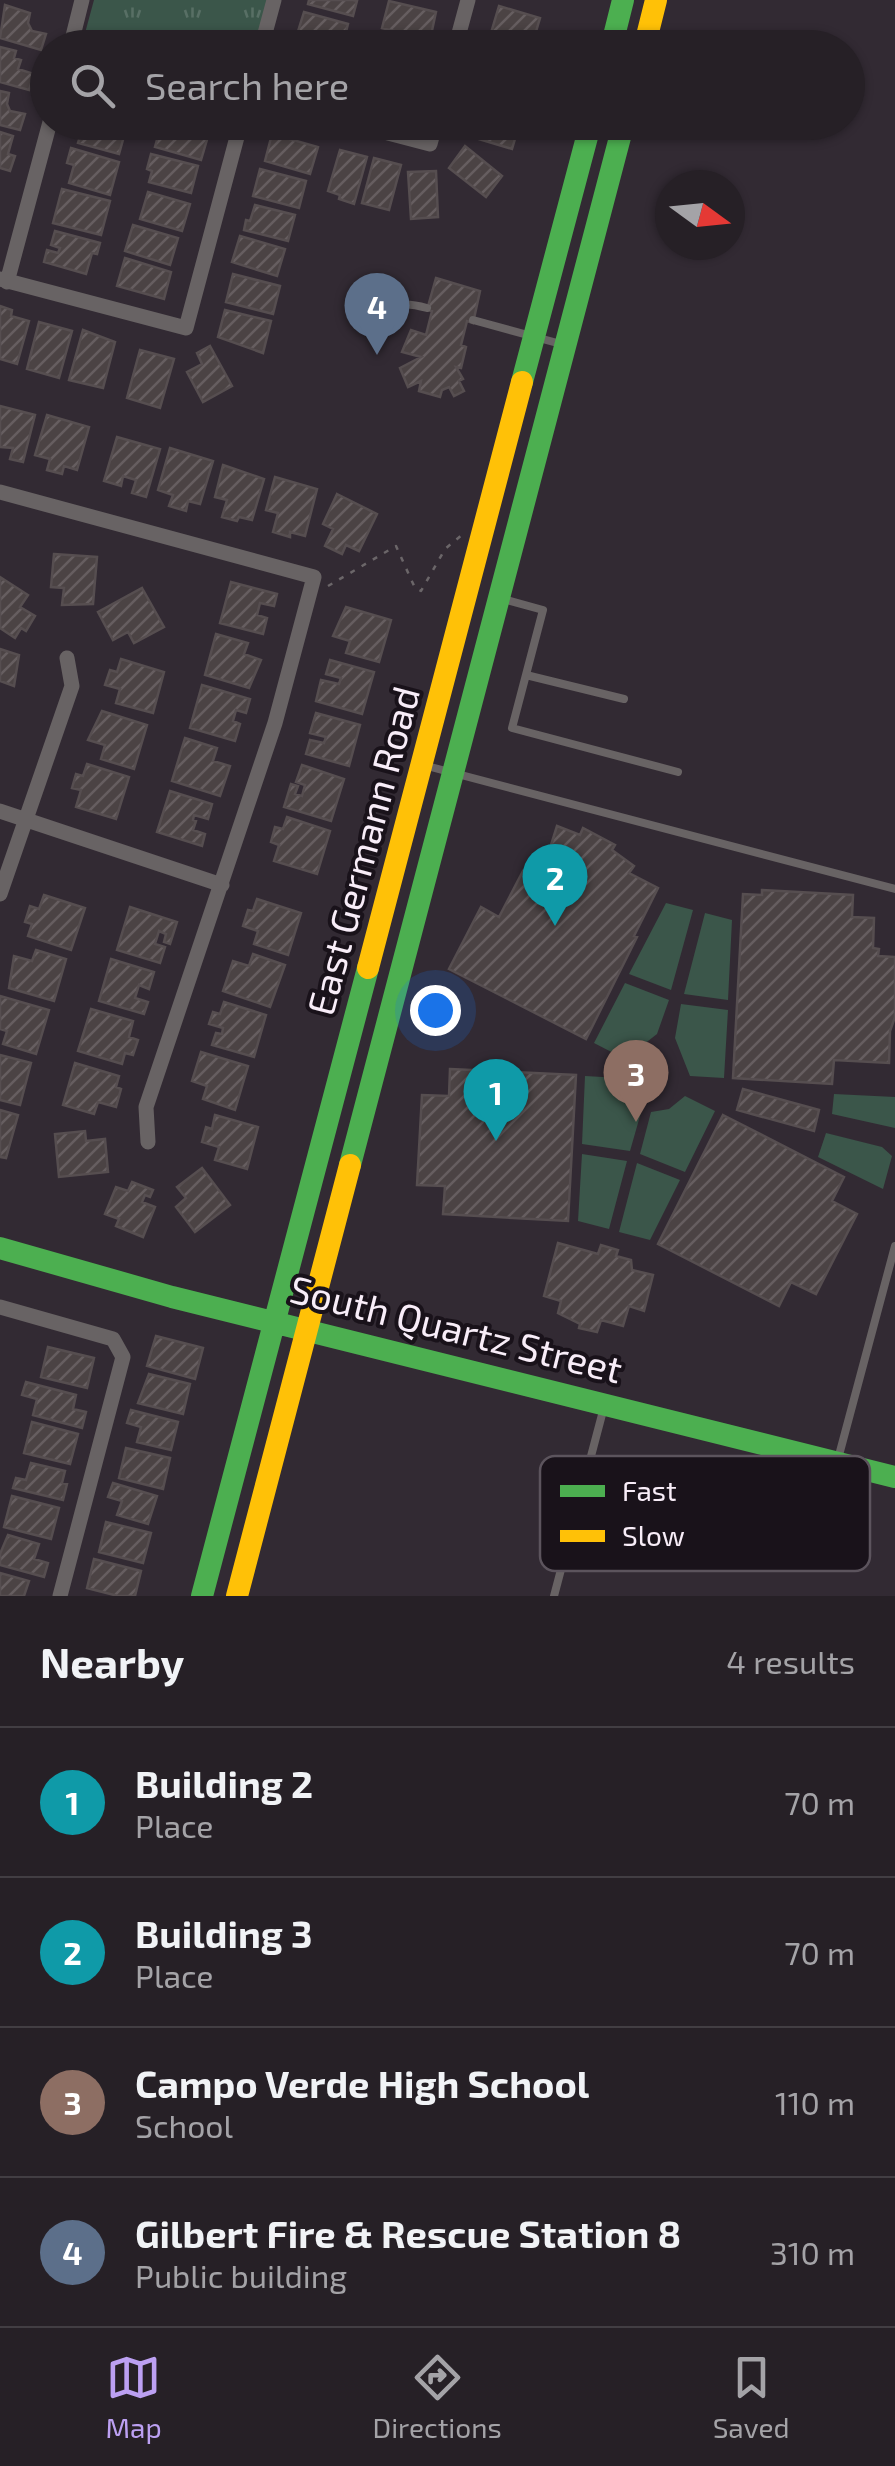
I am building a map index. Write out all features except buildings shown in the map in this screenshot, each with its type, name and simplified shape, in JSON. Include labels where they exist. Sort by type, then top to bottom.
[{"type":"main road","points":[[616,30],[623,0]]},
{"type":"main road","points":[[648,30],[656,0]]},
{"type":"main road","name":"East Germann Road","points":[[202,1596],[586,140]]},
{"type":"main road","name":"East Germann Road","points":[[238,1596],[619,140]]},
{"type":"main road","name":"South Quartz Street","points":[[0,1248],[172,1296],[817,1456]]},
{"type":"main road","name":"South Quartz Street","points":[[870,1470],[895,1477]]},
{"type":"street","points":[[74,30],[82,0]]},
{"type":"street","points":[[266,30],[274,0]]},
{"type":"street","points":[[460,30],[468,0]]},
{"type":"street","points":[[45,140],[4,280],[186,328],[236,140]]},
{"type":"street","points":[[0,492],[314,577],[275,723],[146,1106],[148,1142]]},
{"type":"street","points":[[0,894],[72,686],[66,658]]},
{"type":"street","points":[[0,811],[222,885]]},
{"type":"street","points":[[0,1307],[114,1339],[124,1357],[60,1596]]},
{"type":"lane","points":[[379,318],[384,310],[398,304],[428,308]]},
{"type":"lane","points":[[474,320],[566,345]]},
{"type":"lane","points":[[500,599],[543,610],[512,728],[678,772]]},
{"type":"lane","points":[[526,674],[624,699]]},
{"type":"lane","points":[[422,765],[895,889]]},
{"type":"lane","points":[[838,1456],[895,1246]]},
{"type":"lane","points":[[591,1456],[605,1403]]},
{"type":"lane","points":[[554,1596],[561,1571]]},
{"type":"path","points":[[314,577],[329,586],[396,546],[415,588],[421,591],[452,541],[462,534],[483,539]]},
{"type":"green space","points":[[94,0],[268,0],[259,30],[86,30]]},
{"type":"green space","points":[[666,903],[693,910],[671,990],[629,974]]},
{"type":"green space","points":[[705,913],[732,920],[728,1000],[684,994]]},
{"type":"green space","points":[[625,983],[669,1000],[657,1034],[625,1059],[594,1043]]},
{"type":"green space","points":[[681,1004],[728,1010],[724,1078],[690,1076],[675,1038]]},
{"type":"green space","points":[[585,1076],[620,1078],[627,1098],[642,1109],[630,1151],[582,1144]]},
{"type":"green space","points":[[834,1094],[895,1097],[895,1128],[832,1114]]},
{"type":"green space","points":[[685,1096],[715,1111],[685,1172],[640,1154],[651,1112],[669,1109]]},
{"type":"green space","points":[[826,1133],[882,1147],[892,1156],[883,1189],[818,1157]]},
{"type":"green space","points":[[582,1154],[627,1161],[609,1229],[578,1221]]},
{"type":"green space","points":[[637,1163],[680,1180],[650,1240],[619,1232]]},
{"type":"traffic: fast","points":[[616,30],[623,0]]},
{"type":"traffic: fast","points":[[522,382],[586,140]]},
{"type":"traffic: fast","points":[[350,1165],[619,140]]},
{"type":"traffic: fast","points":[[202,1596],[368,968]]},
{"type":"traffic: fast","points":[[0,1248],[172,1297],[811,1456]]},
{"type":"traffic: fast","points":[[870,1471],[895,1477]]},
{"type":"traffic: slow","points":[[648,30],[656,0]]},
{"type":"traffic: slow","points":[[368,968],[522,382]]},
{"type":"traffic: slow","points":[[237,1596],[350,1165]]},
{"type":"place","name":"Gilbert Fire & Rescue Station 8","points":[[377,355]]},
{"type":"place","name":"Building 3","points":[[555,926]]},
{"type":"place","name":"Campo Verde High School","points":[[636,1122]]},
{"type":"place","name":"Building 2","points":[[496,1141]]}]
